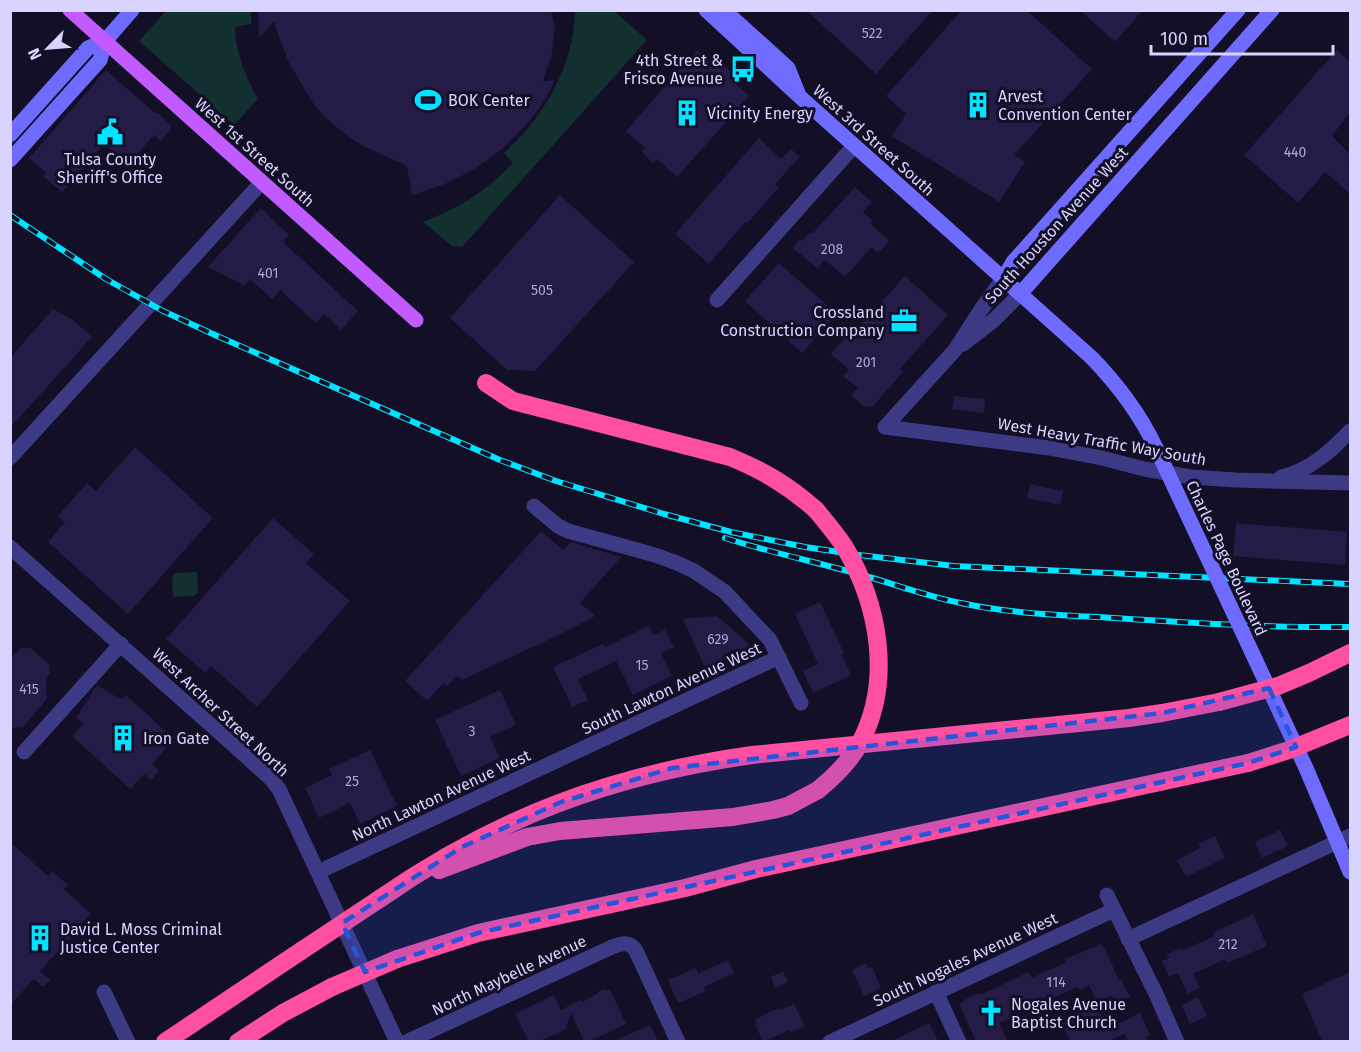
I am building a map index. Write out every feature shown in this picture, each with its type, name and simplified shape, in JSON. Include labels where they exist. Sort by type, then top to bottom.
[{"type":"highway","points":[[400,885],[526,837],[560,831],[721,818],[754,814],[788,806],[818,790],[845,764],[860,743],[874,706],[879,667],[873,615],[866,592],[844,546],[816,510],[797,493],[755,467],[730,457],[513,401],[486,383]]},
{"type":"highway","points":[[172,1037],[440,859],[510,822],[590,791],[672,768],[762,754],[1162,713],[1219,702],[1278,686],[1350,653]]},
{"type":"highway","points":[[238,1041],[283,1013],[332,987],[397,959],[478,933],[685,888],[756,869],[1248,763],[1350,725]]},
{"type":"main road","name":"West 1st Street South","points":[[70,10],[416,320]]},
{"type":"main road","points":[[10,160],[100,60],[105,41],[132,10]]},
{"type":"main road","name":"West 3rd Street South","points":[[706,10],[1020,294]]},
{"type":"main road","points":[[724,10],[788,68],[799,96]]},
{"type":"main road","name":"South Houston Avenue West","points":[[1003,279],[1017,257],[1238,10]]},
{"type":"main road","name":"South Houston Avenue West","points":[[1020,294],[1272,10]]},
{"type":"main road","points":[[10,135],[88,48],[105,41]]},
{"type":"main road","name":"Charles Page Boulevard","points":[[1020,294],[1101,367],[1119,388],[1145,426],[1306,768],[1344,839],[1350,872]]},
{"type":"street","points":[[717,300],[854,146]]},
{"type":"street","points":[[10,458],[261,183]]},
{"type":"street","name":"South Houston Avenue West","points":[[885,427],[955,350],[1003,279]]},
{"type":"street","name":"South Houston Avenue West","points":[[955,350],[994,320],[1020,294]]},
{"type":"street","name":"West Heavy Traffic Way South","points":[[885,427],[1049,448],[1191,477],[1350,483]]},
{"type":"street","points":[[1266,480],[1287,476],[1311,465],[1350,431]]},
{"type":"street","points":[[534,506],[558,526],[568,531],[655,555],[694,571],[725,592],[770,640],[801,703]]},
{"type":"street","name":"West Archer Street North","points":[[10,547],[230,742],[279,789],[397,1041]]},
{"type":"street","points":[[24,752],[121,644]]},
{"type":"street","name":"South Lawton Avenue West","points":[[579,751],[779,657]]},
{"type":"street","name":"North Lawton Avenue West","points":[[318,872],[579,751]]},
{"type":"street","points":[[1128,939],[1344,839]]},
{"type":"street","points":[[1107,895],[1177,1041]]},
{"type":"street","name":"South Nogales Avenue West","points":[[830,1041],[1114,910]]},
{"type":"street","name":"North Maybelle Avenue","points":[[406,1041],[620,944],[632,945],[636,951],[678,1041]]},
{"type":"street","points":[[104,992],[128,1041]]},
{"type":"street","points":[[936,992],[959,1041]]},
{"type":"highlighted area","points":[[1269,688],[1296,747],[1248,763],[478,933],[365,972],[342,923],[462,847],[561,802],[672,768],[1162,713]]},
{"type":"green space","points":[[166,11],[251,11],[251,24],[235,27],[242,64],[258,99],[234,125],[139,41]]},
{"type":"green space","points":[[575,11],[614,11],[647,40],[462,247],[452,246],[423,222],[472,198],[513,163],[504,153],[532,123],[552,94],[564,68],[572,40]]},
{"type":"green space","points":[[197,572],[198,592],[194,596],[173,597],[172,577],[175,573]]},
{"type":"building","name":"BOK Center","points":[[258,10],[551,10],[555,29],[552,54],[543,81],[555,80],[532,118],[494,155],[475,169],[445,184],[412,195],[407,166],[363,146],[345,134],[313,103],[289,63],[274,21],[259,38]]},
{"type":"building","points":[[806,10],[933,10],[876,74]]},
{"type":"building","name":"Arvest Convention Center","points":[[962,10],[1026,10],[1092,69],[1014,155],[1025,162],[999,202],[892,136],[906,114],[886,96]]},
{"type":"building","name":"Arvest Convention Center","points":[[1080,10],[1143,10],[1115,42]]},
{"type":"building","name":"Vicinity Energy","points":[[697,50],[717,67],[721,63],[733,74],[729,78],[749,96],[677,177],[657,159],[653,163],[642,152],[645,148],[626,131]]},
{"type":"building","points":[[1337,50],[1350,62],[1350,112],[1332,136],[1350,154],[1350,194],[1325,172],[1298,203],[1244,155]]},
{"type":"building","name":"Tulsa County Sheriff's Office","points":[[106,70],[155,113],[158,113],[171,125],[171,129],[161,141],[154,135],[128,165],[104,144],[62,192],[43,176],[46,173],[29,158]]},
{"type":"building","points":[[759,138],[781,159],[791,149],[800,157],[775,184],[779,187],[709,264],[675,234]]},
{"type":"building","points":[[855,187],[872,202],[863,212],[872,220],[870,223],[889,241],[878,253],[872,247],[845,277],[825,260],[818,269],[793,248],[800,239],[802,241],[810,232],[812,234]]},
{"type":"building","points":[[560,195],[634,262],[535,371],[507,370],[450,318]]},
{"type":"building","points":[[261,208],[289,235],[283,242],[358,311],[341,330],[324,314],[316,323],[280,290],[272,299],[250,279],[244,285],[208,267]]},
{"type":"building","points":[[779,263],[837,314],[802,353],[745,301]]},
{"type":"building","points":[[905,276],[948,315],[900,369],[903,372],[872,407],[863,406],[851,395],[858,388],[843,376],[849,370],[831,354]]},
{"type":"building","points":[[53,309],[73,320],[92,337],[10,428],[10,358]]},
{"type":"building","points":[[954,396],[985,399],[984,413],[952,409]]},
{"type":"building","points":[[135,447],[213,518],[128,614],[48,542],[65,522],[58,516],[87,483],[96,491]]},
{"type":"building","points":[[1030,484],[1063,491],[1060,505],[1027,498]]},
{"type":"building","points":[[273,518],[314,554],[306,563],[350,601],[257,707],[211,666],[205,673],[166,639]]},
{"type":"building","points":[[1236,523],[1347,532],[1345,565],[1233,556]]},
{"type":"building","points":[[541,531],[563,550],[571,542],[621,557],[580,603],[595,616],[462,680],[458,676],[447,686],[444,683],[427,701],[405,681]]},
{"type":"building","points":[[820,602],[844,653],[841,654],[851,675],[813,693],[803,671],[818,664],[795,614]]},
{"type":"building","points":[[717,616],[757,651],[708,674],[683,619]]},
{"type":"building","points":[[649,626],[653,635],[665,630],[674,647],[661,653],[672,676],[633,695],[616,661],[578,679],[588,700],[572,707],[553,667],[603,644],[605,647]]},
{"type":"building","points":[[21,648],[30,648],[49,664],[50,673],[46,678],[47,699],[23,727],[10,728],[10,659]]},
{"type":"building","name":"Iron Gate","points":[[97,685],[120,699],[126,695],[174,739],[152,764],[159,771],[151,780],[144,774],[130,789],[72,736],[84,723],[76,718]]},
{"type":"building","points":[[500,690],[516,725],[490,737],[500,758],[461,776],[435,720]]},
{"type":"building","points":[[370,750],[397,806],[360,824],[350,803],[319,818],[305,788],[332,775],[329,769]]},
{"type":"building","points":[[1280,830],[1288,846],[1262,858],[1255,842]]},
{"type":"building","points":[[1215,836],[1225,858],[1186,877],[1177,860],[1200,848],[1198,844]]},
{"type":"building","name":"David L. Moss Criminal Justice Center","points":[[10,842],[48,876],[52,871],[68,885],[64,889],[91,914],[40,971],[50,980],[43,987],[34,979],[10,1005]]},
{"type":"building","points":[[1253,914],[1267,946],[1227,963],[1225,959],[1193,974],[1200,988],[1188,994],[1178,973],[1169,977],[1162,961],[1169,958],[1167,954],[1182,948],[1183,950],[1215,936],[1213,933]]},
{"type":"building","points":[[1101,944],[1130,997],[1116,1003],[1112,995],[1097,1002],[1089,985],[1079,990],[1077,987],[999,1023],[1008,1041],[976,1041],[959,1004],[964,1000],[1029,972],[1032,978],[1066,962],[1065,959]]},
{"type":"building","points":[[728,960],[734,973],[704,987],[706,991],[678,1003],[668,980],[696,968],[698,974]]},
{"type":"building","points":[[866,963],[869,968],[872,967],[881,988],[864,996],[852,970]]},
{"type":"building","points":[[783,971],[788,982],[775,988],[771,977]]},
{"type":"building","points":[[1350,972],[1350,1041],[1322,1041],[1302,994]]},
{"type":"building","points":[[604,989],[610,989],[626,1024],[590,1041],[584,1041],[571,1013],[565,1030],[540,1041],[528,1040],[515,1014],[554,995],[561,1010],[580,1000],[582,1002]]},
{"type":"building","points":[[1198,997],[1207,1016],[1190,1024],[1182,1005]]},
{"type":"building","points":[[1096,1003],[1107,1029],[1140,1013],[1150,1035],[1146,1037],[1148,1041],[1128,1041],[1125,1034],[1108,1041],[1070,1041],[1060,1019]]},
{"type":"building","points":[[794,1004],[805,1026],[763,1041],[755,1025],[757,1024],[755,1019]]},
{"type":"building","points":[[929,1023],[938,1041],[891,1041]]},
{"type":"building","points":[[650,1025],[658,1041],[614,1041]]},
{"type":"railway","points":[[10,215],[106,279],[163,311],[215,335],[500,460],[556,481],[664,514],[731,532],[805,547],[954,566],[1350,584]]},
{"type":"railway","points":[[725,538],[938,598],[999,610],[1203,623],[1350,627]]},
{"type":"place","name":"4th Street & Frisco Avenue","points":[[743,69]]},
{"type":"place","name":"BOK Center","points":[[428,100]]},
{"type":"place","name":"Arvest Convention Center","points":[[978,105]]},
{"type":"place","name":"Vicinity Energy","points":[[687,113]]},
{"type":"place","name":"Tulsa County Sheriff's Office","points":[[110,132]]},
{"type":"place","name":"Crossland Construction Company","points":[[904,321]]},
{"type":"place","name":"Iron Gate","points":[[123,738]]},
{"type":"place","name":"David L. Moss Criminal Justice Center","points":[[40,938]]},
{"type":"place","name":"Nogales Avenue Baptist Church","points":[[991,1013]]}]
